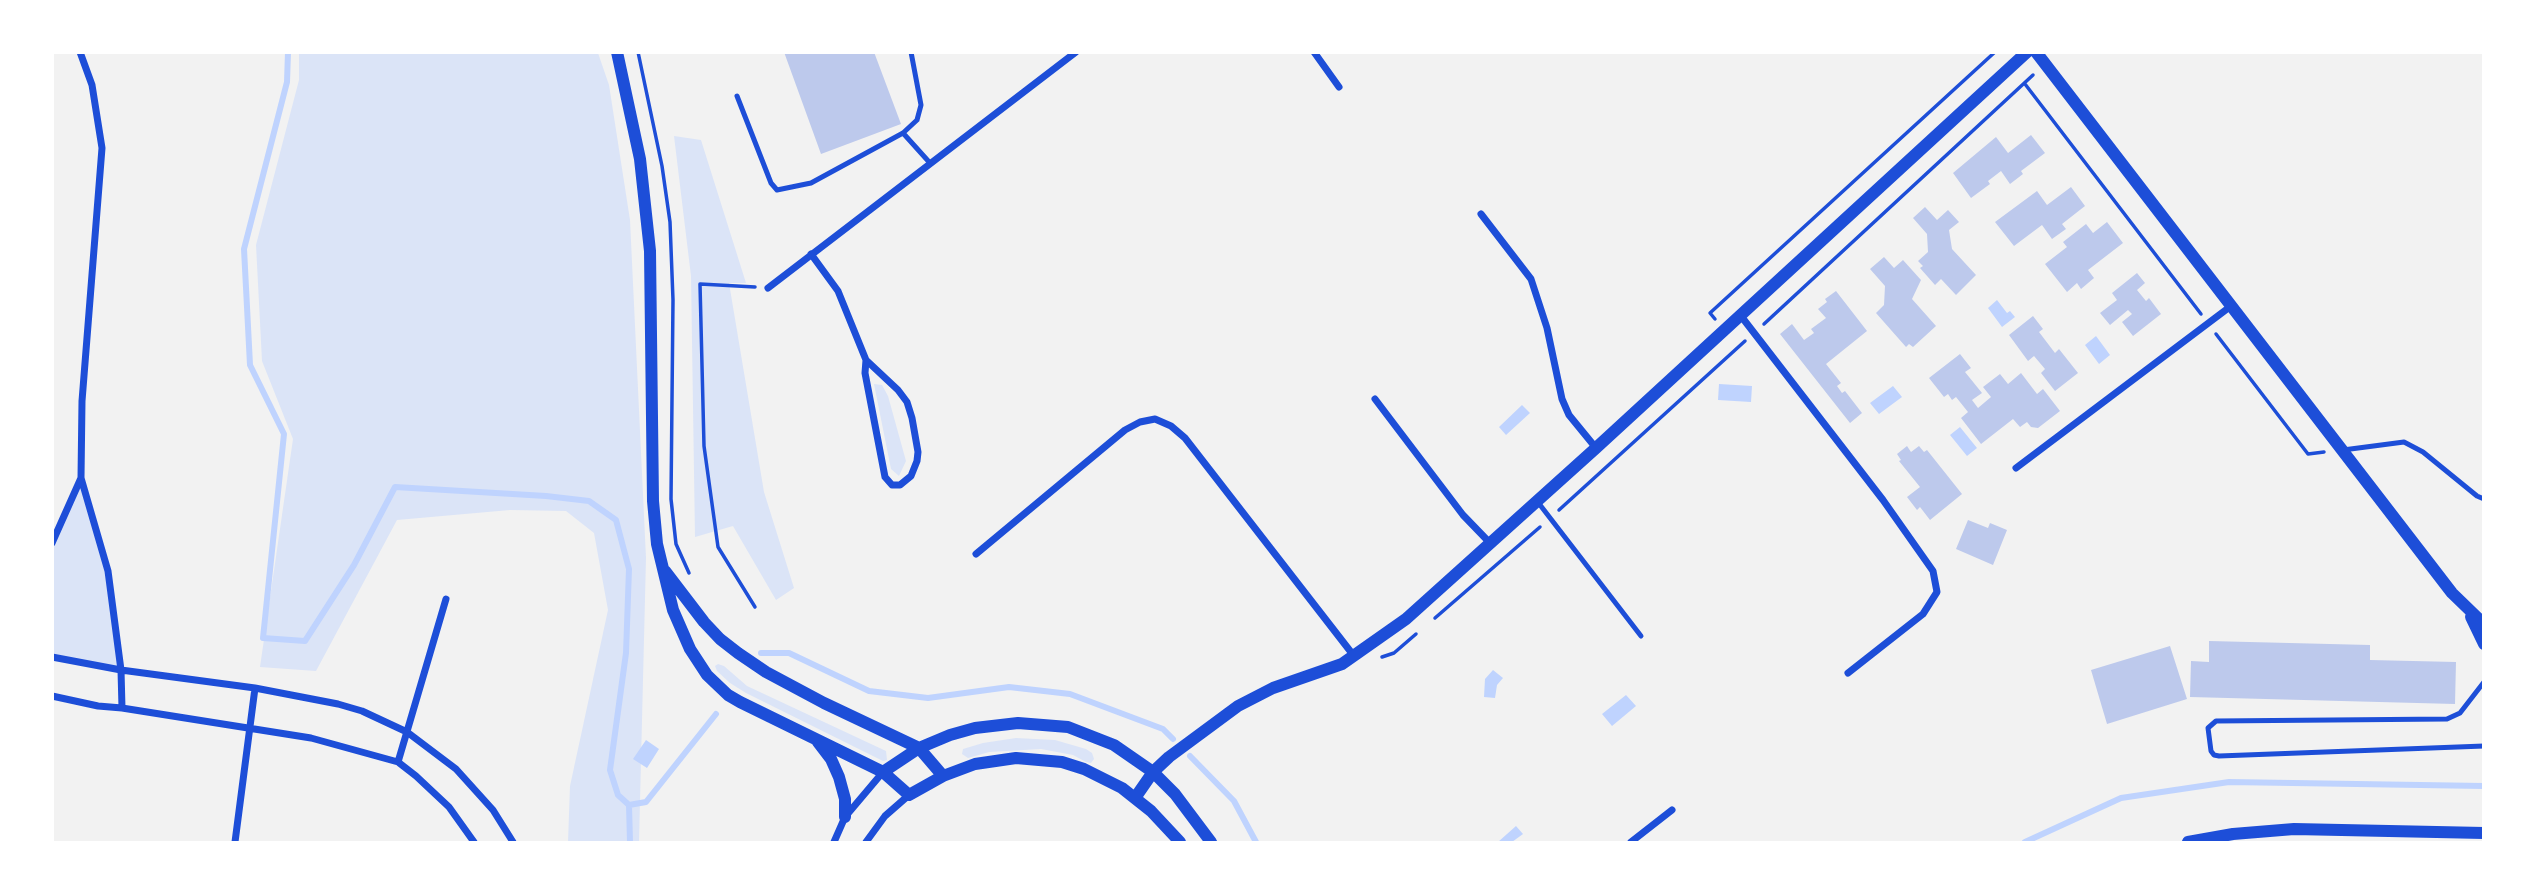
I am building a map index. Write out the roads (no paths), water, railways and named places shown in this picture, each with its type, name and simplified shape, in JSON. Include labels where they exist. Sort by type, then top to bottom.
[{"type":"street","points":[[80,52],[92,85],[102,148],[82,401],[81,478],[108,571],[121,670],[122,708]]},
{"type":"street","points":[[617,52],[636,135],[648,216],[652,297],[653,501],[662,568],[673,610],[690,649],[707,675],[729,695],[883,772],[909,795]]},
{"type":"street","points":[[768,288],[1076,52]]},
{"type":"street","points":[[1314,52],[1339,87]]},
{"type":"street","points":[[1135,798],[1153,772],[1186,743],[1238,706],[1273,688],[1342,664],[1406,619],[1597,448],[2027,52]]},
{"type":"street","points":[[2036,52],[2340,450],[2468,611],[2483,624]]},
{"type":"street","points":[[1481,214],[1531,279],[1547,328],[1562,399],[1569,415],[1597,448]]},
{"type":"street","points":[[811,254],[838,291],[866,360],[907,402],[918,452],[911,476],[900,485],[892,485],[885,477],[865,373],[866,360]]},
{"type":"street","points":[[2017,468],[2231,306]]},
{"type":"street","points":[[1741,316],[1883,500],[1933,571],[1937,592],[1923,614],[1848,673]]},
{"type":"street","points":[[1375,399],[1463,515],[1490,543]]},
{"type":"street","points":[[976,554],[1125,430],[1140,422],[1156,419],[1171,426],[1185,438],[1355,657]]},
{"type":"street","points":[[52,543],[81,478]]},
{"type":"street","points":[[662,568],[712,631],[738,653],[766,673],[824,704],[919,748],[943,776]]},
{"type":"street","points":[[398,762],[446,599]]},
{"type":"street","points":[[2468,611],[2483,644]]},
{"type":"street","points":[[52,657],[121,670],[255,688],[362,711],[407,732],[440,755],[476,788],[513,842]]},
{"type":"street","points":[[235,842],[255,688]]},
{"type":"street","points":[[52,696],[98,706],[311,738],[398,762],[449,807],[474,842]]},
{"type":"street","points":[[834,842],[845,817],[883,772],[919,748],[975,728],[1039,723],[1090,733],[1114,745],[1153,772],[1175,794],[1211,842]]},
{"type":"street","points":[[816,739],[831,759],[839,776],[845,799],[845,817]]},
{"type":"street","points":[[866,842],[886,816],[909,795],[943,776],[975,764],[1016,758],[1039,759],[1084,769],[1122,788],[1165,824],[1180,842]]},
{"type":"street","points":[[1631,842],[1672,810]]},
{"type":"street","points":[[2188,842],[2233,834],[2294,829],[2483,834]]},
{"type":"lane","points":[[737,96],[776,190],[811,183],[903,133],[916,120],[921,105],[911,52]]},
{"type":"lane","points":[[903,133],[930,163]]},
{"type":"lane","points":[[2340,450],[2404,442],[2423,452],[2483,499]]},
{"type":"lane","points":[[1537,501],[1641,636]]},
{"type":"lane","points":[[2483,682],[2460,713],[2447,719],[2216,721],[2208,728],[2211,751],[2219,756],[2483,746]]},
{"type":"water","points":[[1997,300],[2007,313],[2010,311],[2015,317],[2002,327],[1988,308]]},
{"type":"water","points":[[2096,336],[2110,355],[2099,364],[2085,345]]},
{"type":"water","points":[[1719,384],[1752,386],[1751,402],[1718,400]]},
{"type":"water","points":[[1893,386],[1902,397],[1879,414],[1870,403]]},
{"type":"water","points":[[1522,405],[1530,413],[1506,435],[1499,427]]},
{"type":"water","points":[[1960,427],[1977,448],[1967,456],[1950,435]]},
{"type":"water","points":[[1493,670],[1503,678],[1497,685],[1495,698],[1484,697],[1485,679]]},
{"type":"water","points":[[1626,695],[1636,706],[1612,726],[1602,714]]},
{"type":"water","points":[[646,740],[659,749],[647,768],[633,759]]},
{"type":"water","points":[[1516,826],[1523,834],[1512,842],[1498,842]]},
{"type":"waterway","points":[[288,52],[287,82],[244,249],[250,365],[284,434],[263,638],[305,641],[354,565],[395,487],[589,501],[616,520],[629,569],[626,653],[610,770],[618,795],[629,805],[646,802],[716,714]]},
{"type":"waterway","points":[[761,653],[789,653],[869,691],[928,698],[1009,687],[1070,694],[1163,729],[1173,739]]},
{"type":"waterway","points":[[1190,756],[1234,801],[1256,842]]},
{"type":"waterway","points":[[2025,842],[2121,798],[2229,782],[2484,786]]},
{"type":"waterway","points":[[629,805],[630,842]]}]
